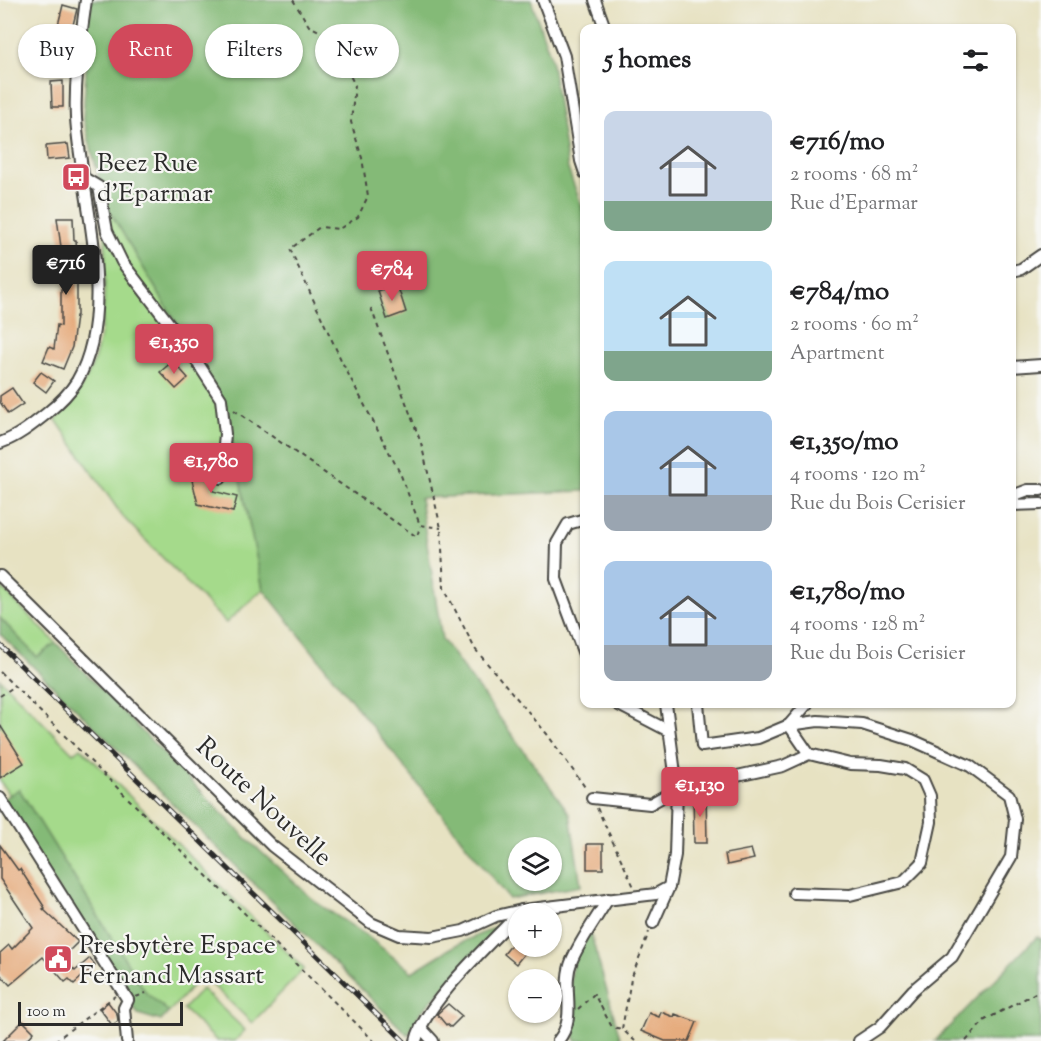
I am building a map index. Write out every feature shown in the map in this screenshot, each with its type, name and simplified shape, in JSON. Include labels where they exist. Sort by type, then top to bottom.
[{"type":"street","points":[[0,443],[12,439],[60,402],[76,382],[88,356],[95,317],[96,273],[76,117],[79,51],[86,0]]},
{"type":"street","points":[[543,0],[564,56],[580,155]]},
{"type":"street","points":[[595,0],[604,24]]},
{"type":"street","points":[[84,178],[99,187],[107,231],[122,262],[190,351],[220,399],[225,434],[221,478]]},
{"type":"street","points":[[1016,270],[1041,255]]},
{"type":"street","points":[[1016,368],[1041,365]]},
{"type":"street","points":[[1016,494],[1028,490],[1041,490]]},
{"type":"street","points":[[1016,505],[1041,504]]},
{"type":"street","points":[[580,520],[568,524],[557,543],[556,579],[580,644]]},
{"type":"street","name":"Route Nouvelle","points":[[0,576],[272,846],[371,923],[399,935],[432,938],[463,931],[496,916],[508,913]]},
{"type":"street","points":[[625,708],[669,731]]},
{"type":"street","points":[[653,923],[669,887],[675,855],[677,789],[666,708]]},
{"type":"street","points":[[698,708],[702,746],[758,738],[789,725],[818,721],[862,724],[912,740],[970,766],[1009,795],[1014,819],[1011,857],[952,957],[913,990],[879,1027],[860,1041]]},
{"type":"street","points":[[789,725],[804,708]]},
{"type":"street","points":[[789,725],[809,754]]},
{"type":"street","points":[[592,798],[650,804],[677,789],[783,766],[809,754],[850,764],[881,765],[905,770],[922,780],[930,796],[931,822],[922,863],[903,882],[850,895],[794,893]]},
{"type":"street","points":[[0,798],[125,995],[127,1041]]},
{"type":"street","name":"Route Nouvelle","points":[[562,906],[656,894],[669,887]]},
{"type":"street","points":[[558,1041],[564,1033],[569,1017],[567,978],[572,960],[608,899]]},
{"type":"street","points":[[433,1041],[418,1034],[434,1004],[508,925]]},
{"type":"path","points":[[220,399],[417,537],[420,525],[400,473],[342,362],[290,249],[320,227],[339,229],[358,217],[368,196],[363,158],[351,122],[355,85],[329,36],[309,27],[292,0]]},
{"type":"path","points":[[371,308],[421,443],[441,528],[444,588],[475,650],[547,734],[592,798],[617,855],[639,896]]},
{"type":"path","points":[[420,525],[441,528]]},
{"type":"path","points":[[0,672],[374,1041]]},
{"type":"path","points":[[0,696],[15,686]]},
{"type":"path","points":[[622,1029],[631,979],[653,923]]},
{"type":"path","points":[[966,1041],[985,1020],[1041,990]]},
{"type":"path","points":[[569,1017],[594,994],[612,1027],[622,1029],[635,1041]]},
{"type":"path","points":[[55,1041],[125,995]]},
{"type":"green space","points":[[84,0],[531,0],[551,58],[568,169],[580,201],[580,491],[420,498],[442,639],[570,814],[581,886],[562,889],[562,837],[508,837],[508,891],[553,891],[509,899],[263,589],[224,403],[106,205],[83,117],[86,78],[96,78],[96,24],[86,24]]},
{"type":"green space","points":[[106,205],[224,403],[263,589],[226,623],[123,517],[56,420],[85,381],[100,337],[103,315]]},
{"type":"green space","points":[[0,586],[56,643],[37,657],[0,618]]},
{"type":"green space","points":[[0,618],[37,657],[56,643],[246,838],[317,903],[366,935],[412,972],[456,945],[505,923],[420,1013],[408,1035],[0,634]]},
{"type":"green space","points":[[0,679],[73,753],[81,748],[304,969],[252,1023],[202,975],[169,1012],[146,993],[19,790],[9,795],[0,781]]},
{"type":"green space","points":[[19,789],[146,993],[169,1012],[161,1021],[138,1014],[130,1003],[1,800]]},
{"type":"green space","points":[[590,931],[621,1041],[576,1041],[569,1017],[572,960]]},
{"type":"green space","points":[[1037,937],[1041,939],[1041,1041],[935,1041]]},
{"type":"green space","points":[[202,989],[245,1030],[235,1041],[217,1041],[183,1009]]},
{"type":"building","points":[[63,5],[77,9],[73,24],[58,24]]},
{"type":"building","points":[[63,81],[63,107],[52,107],[51,82]]},
{"type":"building","points":[[68,144],[70,158],[47,160],[46,146]]},
{"type":"building","points":[[57,218],[73,218],[79,279],[77,279],[77,316],[72,347],[63,369],[43,361],[49,347],[54,349],[57,325],[61,326],[61,290],[65,290]]},
{"type":"building","points":[[397,284],[406,312],[387,319],[378,291]]},
{"type":"building","points":[[173,361],[188,378],[176,389],[160,372]]},
{"type":"building","points":[[41,372],[54,381],[46,392],[33,382]]},
{"type":"building","points":[[12,388],[23,404],[8,414],[0,402],[0,396]]},
{"type":"building","points":[[209,472],[213,491],[237,497],[233,512],[198,504],[191,476]]},
{"type":"building","points":[[0,725],[24,763],[0,778]]},
{"type":"building","points":[[706,792],[707,843],[694,843],[693,793]]},
{"type":"building","points":[[587,844],[603,844],[603,869],[587,869]]},
{"type":"building","points":[[0,845],[18,870],[20,869],[45,908],[43,909],[78,942],[63,957],[75,971],[90,958],[95,965],[74,984],[69,979],[65,982],[43,957],[10,985],[0,974],[0,953],[9,945],[12,949],[33,928],[0,879]]},
{"type":"building","points":[[751,849],[754,859],[727,865],[725,854]]},
{"type":"building","points":[[508,949],[508,957],[522,957],[516,964],[504,954]]},
{"type":"building","points":[[108,1002],[117,1014],[118,1021],[112,1025],[100,1009]]},
{"type":"building","points":[[448,1004],[462,1016],[451,1027],[446,1025],[437,1014]]},
{"type":"building","points":[[661,1012],[674,1017],[675,1014],[697,1022],[689,1041],[665,1041],[641,1031],[649,1013],[659,1017]]},
{"type":"building","points":[[23,1021],[34,1032],[26,1041],[3,1041]]},
{"type":"railway","points":[[0,645],[404,1041]]},
{"type":"place","name":"Beez Rue d'Eparmar","points":[[76,177]]},
{"type":"place","name":"Presbytère Espace Fernand Massart","points":[[58,959]]}]
